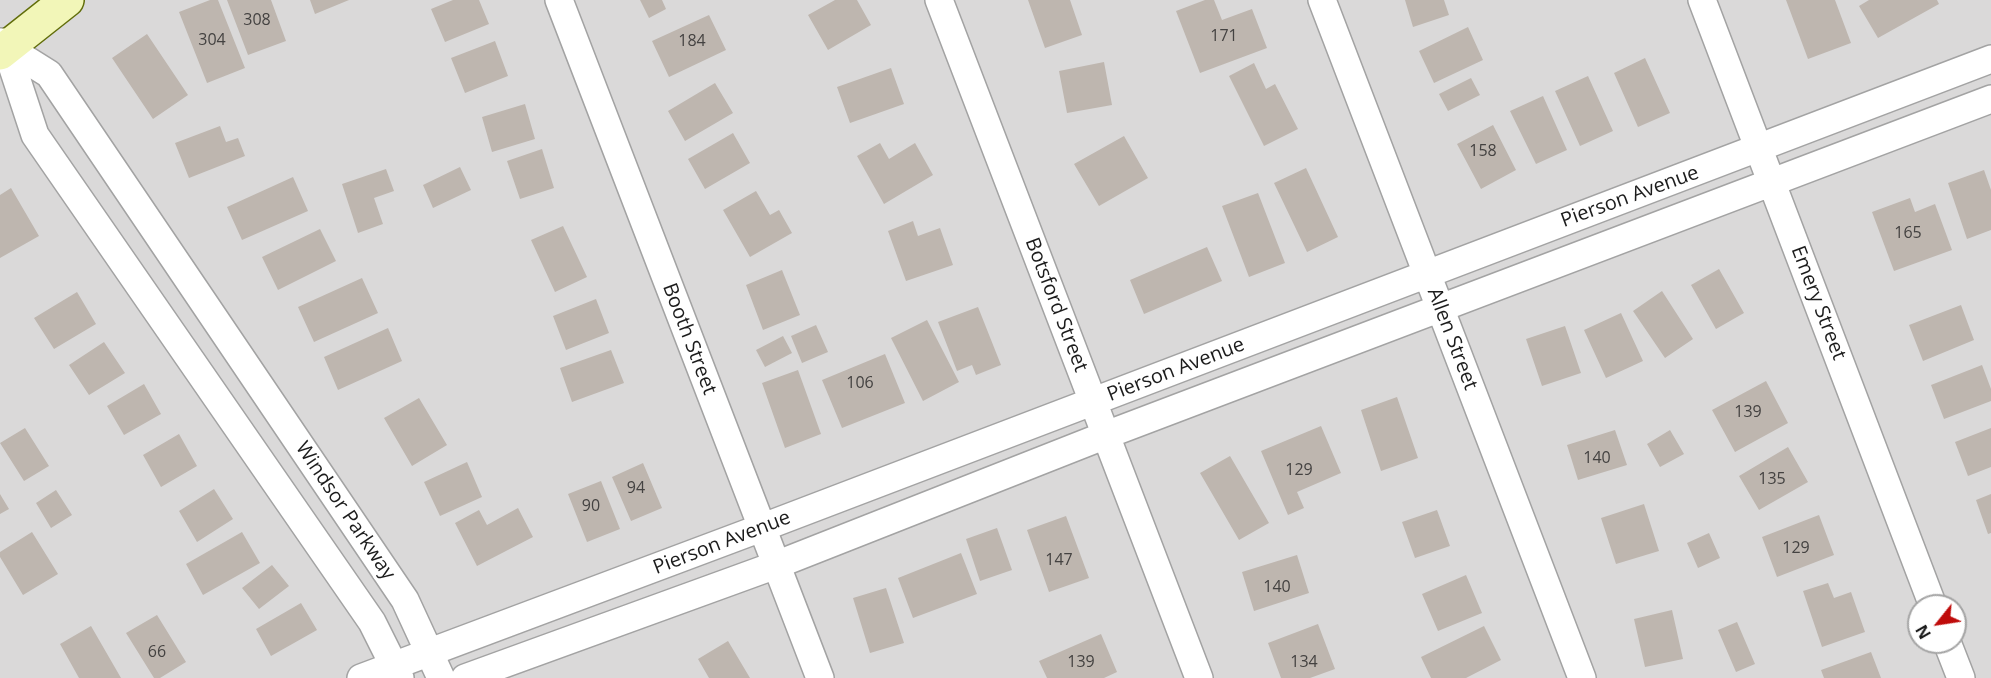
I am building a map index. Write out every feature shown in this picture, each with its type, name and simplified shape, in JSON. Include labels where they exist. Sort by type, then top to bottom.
[{"type":"main road","points":[[2,46],[64,1]]},
{"type":"street","name":"Booth Street","points":[[560,0],[820,678]]},
{"type":"street","name":"Botsford Street","points":[[939,0],[1199,678]]},
{"type":"street","name":"Allen Street","points":[[1322,0],[1582,678]]},
{"type":"street","name":"Emery Street","points":[[1702,0],[1928,594]]},
{"type":"street","name":"Windsor Parkway","points":[[2,46],[49,74],[405,600],[441,678]]},
{"type":"street","name":"Windsor Parkway","points":[[2,46],[34,135],[372,622],[397,672]]},
{"type":"street","name":"Pierson Avenue","points":[[360,678],[397,672],[430,652],[1991,59]]},
{"type":"street","name":"Pierson Avenue","points":[[465,678],[776,565],[1106,435],[1991,99]]},
{"type":"street","points":[[201,373],[237,351]]},
{"type":"street","points":[[1952,654],[1961,678]]},
{"type":"shaded area","points":[[0,0],[1991,0],[1991,678],[0,678]]},
{"type":"building","points":[[210,0],[218,0],[245,68],[207,83],[179,12]]},
{"type":"building","points":[[227,0],[271,0],[286,41],[248,55]]},
{"type":"building","points":[[310,0],[349,0],[315,14]]},
{"type":"building","points":[[453,0],[479,0],[489,24],[445,42],[431,9]]},
{"type":"building","points":[[640,0],[662,0],[666,9],[649,18]]},
{"type":"building","points":[[835,0],[857,0],[871,25],[828,50],[808,15]]},
{"type":"building","points":[[1028,0],[1070,0],[1082,35],[1045,48]]},
{"type":"building","points":[[1205,0],[1214,0],[1222,20],[1252,9],[1267,48],[1200,73],[1176,11]]},
{"type":"building","points":[[1405,0],[1444,0],[1449,15],[1413,27]]},
{"type":"building","points":[[1786,0],[1835,0],[1851,43],[1808,59]]},
{"type":"building","points":[[1869,0],[1937,0],[1939,4],[1878,38],[1859,6]]},
{"type":"building","points":[[709,15],[726,50],[669,77],[652,41]]},
{"type":"building","points":[[1468,27],[1483,60],[1434,83],[1419,51]]},
{"type":"building","points":[[147,34],[188,95],[153,119],[112,58]]},
{"type":"building","points":[[495,41],[508,76],[465,93],[451,58]]},
{"type":"building","points":[[1645,58],[1670,113],[1638,127],[1614,73]]},
{"type":"building","points":[[1104,62],[1112,105],[1067,113],[1059,71]]},
{"type":"building","points":[[1254,63],[1266,89],[1275,84],[1298,129],[1264,146],[1229,76]]},
{"type":"building","points":[[891,68],[904,104],[850,123],[837,87]]},
{"type":"building","points":[[1588,76],[1613,131],[1580,146],[1555,91]]},
{"type":"building","points":[[1471,78],[1480,95],[1448,111],[1439,94]]},
{"type":"building","points":[[715,83],[733,113],[685,141],[668,111]]},
{"type":"building","points":[[1543,96],[1567,150],[1536,164],[1510,111]]},
{"type":"building","points":[[525,104],[535,139],[492,152],[482,117]]},
{"type":"building","points":[[1493,125],[1516,170],[1481,189],[1457,144]]},
{"type":"building","points":[[220,126],[226,142],[238,138],[245,156],[189,178],[175,143]]},
{"type":"building","points":[[733,133],[750,163],[705,189],[688,159]]},
{"type":"building","points":[[1124,136],[1148,178],[1099,206],[1074,164]]},
{"type":"building","points":[[880,143],[889,159],[915,143],[933,175],[884,204],[857,156]]},
{"type":"building","points":[[542,149],[554,188],[520,199],[507,161]]},
{"type":"building","points":[[460,167],[471,190],[433,208],[423,185]]},
{"type":"building","points":[[1306,168],[1338,237],[1307,252],[1274,183]]},
{"type":"building","points":[[386,169],[394,191],[374,198],[383,224],[358,233],[342,184]]},
{"type":"building","points":[[1984,170],[1991,190],[1991,230],[1967,239],[1948,183]]},
{"type":"building","points":[[293,177],[308,211],[242,240],[227,207]]},
{"type":"building","points":[[11,188],[39,236],[0,258],[0,195]]},
{"type":"building","points":[[756,191],[770,215],[779,210],[792,233],[750,257],[723,210]]},
{"type":"building","points":[[1258,193],[1285,263],[1249,277],[1222,206]]},
{"type":"building","points":[[1910,198],[1915,212],[1935,204],[1952,250],[1894,271],[1872,212]]},
{"type":"building","points":[[913,221],[918,236],[940,228],[953,265],[906,281],[888,231]]},
{"type":"building","points":[[563,226],[587,277],[555,292],[531,240]]},
{"type":"building","points":[[320,229],[336,261],[278,290],[262,257]]},
{"type":"building","points":[[1207,247],[1222,281],[1144,314],[1130,280]]},
{"type":"building","points":[[1719,269],[1744,313],[1716,329],[1691,285]]},
{"type":"building","points":[[782,270],[800,315],[763,330],[746,285]]},
{"type":"building","points":[[362,278],[378,313],[314,342],[298,307]]},
{"type":"building","points":[[1662,291],[1693,339],[1665,358],[1633,311]]},
{"type":"building","points":[[77,292],[96,324],[54,349],[34,318]]},
{"type":"building","points":[[596,299],[609,333],[566,350],[553,316]]},
{"type":"building","points":[[1961,305],[1974,340],[1923,361],[1909,325]]},
{"type":"building","points":[[978,307],[1001,365],[976,375],[972,365],[957,371],[938,322]]},
{"type":"building","points":[[1621,313],[1643,361],[1606,378],[1584,330]]},
{"type":"building","points":[[927,320],[959,382],[923,401],[891,338]]},
{"type":"building","points":[[816,325],[828,352],[802,363],[791,336]]},
{"type":"building","points":[[1565,326],[1581,373],[1542,386],[1526,339]]},
{"type":"building","points":[[388,328],[402,361],[338,390],[324,357]]},
{"type":"building","points":[[783,336],[792,353],[765,367],[756,350]]},
{"type":"building","points":[[104,342],[125,373],[89,395],[69,365]]},
{"type":"building","points":[[611,350],[624,383],[572,402],[560,368]]},
{"type":"building","points":[[885,354],[905,403],[842,428],[822,380]]},
{"type":"building","points":[[1982,365],[1991,389],[1991,401],[1944,419],[1931,385]]},
{"type":"building","points":[[798,370],[821,434],[785,448],[762,383]]},
{"type":"building","points":[[1766,381],[1788,423],[1735,452],[1712,410]]},
{"type":"building","points":[[144,384],[161,414],[124,435],[107,406]]},
{"type":"building","points":[[1397,397],[1418,458],[1381,471],[1361,410]]},
{"type":"building","points":[[419,398],[447,445],[412,466],[384,418]]},
{"type":"building","points":[[1321,426],[1341,473],[1297,492],[1304,508],[1288,515],[1261,451]]},
{"type":"building","points":[[25,428],[49,466],[24,481],[0,443]]},
{"type":"building","points":[[1991,428],[1991,467],[1968,476],[1955,442]]},
{"type":"building","points":[[1615,430],[1627,465],[1578,480],[1567,445]]},
{"type":"building","points":[[1670,430],[1684,454],[1660,467],[1647,444]]},
{"type":"building","points":[[179,434],[197,466],[161,487],[143,455]]},
{"type":"building","points":[[1788,447],[1808,482],[1759,510],[1739,476]]},
{"type":"building","points":[[1230,456],[1269,523],[1239,540],[1200,473]]},
{"type":"building","points":[[467,462],[482,497],[440,516],[424,482]]},
{"type":"building","points":[[643,463],[662,508],[631,521],[612,477]]},
{"type":"building","points":[[601,481],[620,529],[587,542],[568,494]]},
{"type":"building","points":[[214,489],[233,519],[197,542],[179,511]]},
{"type":"building","points":[[56,490],[72,515],[51,528],[36,503]]},
{"type":"building","points":[[0,494],[9,509],[0,514]]},
{"type":"building","points":[[1991,494],[1991,533],[1988,534],[1976,500]]},
{"type":"building","points":[[1644,504],[1659,551],[1616,564],[1601,518]]},
{"type":"building","points":[[518,508],[533,537],[477,566],[455,523],[479,510],[487,525]]},
{"type":"building","points":[[1437,510],[1450,546],[1415,558],[1402,522]]},
{"type":"building","points":[[1819,515],[1834,555],[1777,577],[1762,537]]},
{"type":"building","points":[[1066,516],[1089,578],[1049,592],[1027,530]]},
{"type":"building","points":[[997,528],[1012,570],[980,581],[966,539]]},
{"type":"building","points":[[32,532],[58,574],[23,595],[0,557],[0,552]]},
{"type":"building","points":[[242,532],[260,563],[203,595],[186,564]]},
{"type":"building","points":[[1709,533],[1720,558],[1698,568],[1687,543]]},
{"type":"building","points":[[961,553],[977,594],[913,618],[898,578]]},
{"type":"building","points":[[1297,555],[1309,593],[1254,611],[1242,572]]},
{"type":"building","points":[[272,565],[289,586],[259,609],[242,588]]},
{"type":"building","points":[[1466,575],[1482,613],[1438,631],[1422,594]]},
{"type":"building","points":[[1828,583],[1834,598],[1851,592],[1865,632],[1822,647],[1803,591]]},
{"type":"building","points":[[886,588],[904,643],[870,653],[853,598]]},
{"type":"building","points":[[301,603],[317,630],[271,656],[256,629]]},
{"type":"building","points":[[1672,610],[1683,659],[1645,667],[1634,619]]},
{"type":"building","points":[[157,615],[186,662],[160,678],[154,678],[126,633]]},
{"type":"building","points":[[1737,622],[1755,664],[1736,672],[1718,630]]},
{"type":"building","points":[[1318,624],[1335,669],[1310,678],[1281,678],[1268,643]]},
{"type":"building","points":[[91,626],[121,678],[79,678],[60,644]]},
{"type":"building","points":[[1484,626],[1501,660],[1466,678],[1431,678],[1421,657]]},
{"type":"building","points":[[1101,634],[1117,672],[1104,678],[1047,678],[1039,661]]},
{"type":"building","points":[[728,641],[750,678],[709,678],[698,659]]},
{"type":"building","points":[[1871,652],[1881,678],[1824,678],[1821,670]]}]
